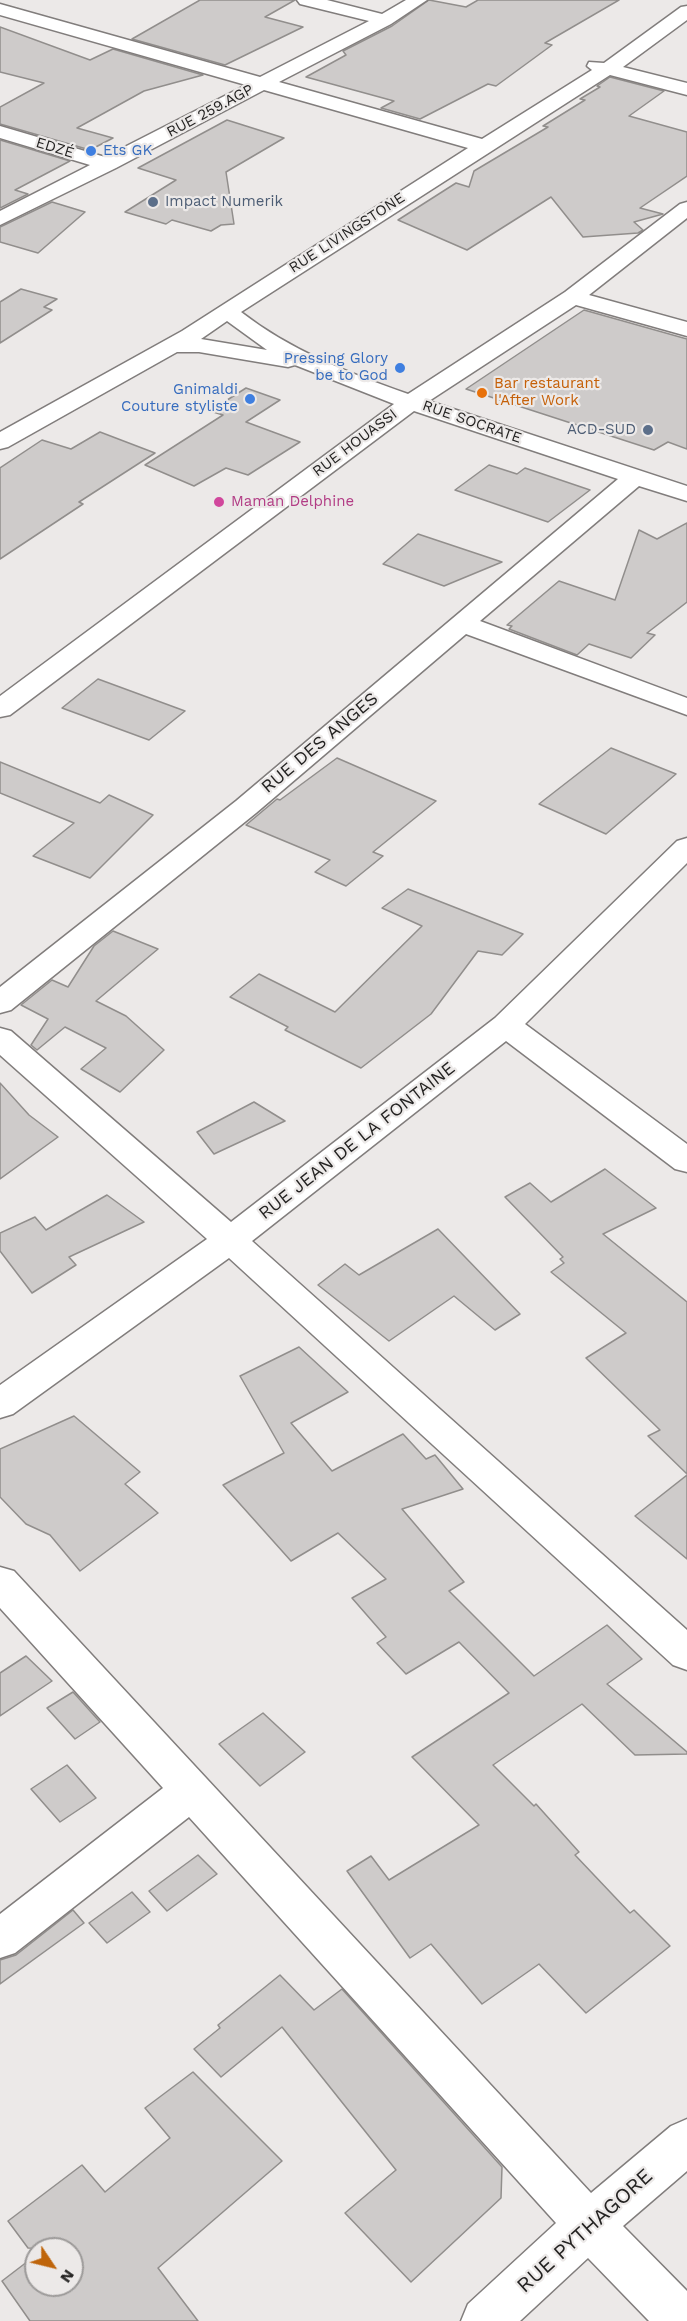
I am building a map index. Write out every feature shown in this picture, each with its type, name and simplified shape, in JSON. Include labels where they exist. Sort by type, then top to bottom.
[{"type":"street","points":[[306,0],[385,20]]},
{"type":"street","name":"RUE 259.AGP","points":[[0,219],[385,20],[418,0]]},
{"type":"street","name":"RUE LIVINGSTONE","points":[[0,426],[179,337],[599,66],[679,0]]},
{"type":"street","points":[[0,9],[475,144]]},
{"type":"street","name":"RUE LIVINGSTONE","points":[[599,66],[637,50],[687,11]]},
{"type":"street","points":[[599,66],[687,89]]},
{"type":"street","name":"EDZÉ","points":[[0,132],[110,164]]},
{"type":"street","name":"RUE LIVINGSTONE","points":[[0,442],[227,311],[475,144]]},
{"type":"street","name":"RUE HOUASSI","points":[[0,709],[411,402],[573,297],[687,208]]},
{"type":"street","points":[[573,297],[687,329]]},
{"type":"street","points":[[227,311],[242,325],[310,364]]},
{"type":"street","points":[[179,337],[199,345],[310,364]]},
{"type":"street","name":"RUE SOCRATE","points":[[310,364],[411,402],[687,494]]},
{"type":"street","name":"RUE DES ANGES","points":[[0,1003],[246,807],[635,477]]},
{"type":"street","points":[[461,623],[687,707]]},
{"type":"street","name":"RUE JEAN DE LA FONTAINE","points":[[0,1404],[230,1240],[506,1025],[687,847]]},
{"type":"street","points":[[506,1025],[687,1161]]},
{"type":"street","points":[[0,1038],[230,1240],[687,1654]]},
{"type":"street","points":[[0,1582],[589,2225],[683,2321]]},
{"type":"street","points":[[0,1939],[192,1790]]},
{"type":"street","name":"RUE PYTHAGORE","points":[[485,2321],[589,2225],[687,2141]]},
{"type":"building","points":[[200,0],[295,0],[265,17],[303,27],[225,65],[132,39]]},
{"type":"building","points":[[429,0],[466,7],[478,0],[619,0],[545,43],[552,45],[496,86],[488,84],[420,119],[381,108],[394,101],[306,77],[346,55],[343,51],[392,26]]},
{"type":"building","points":[[0,27],[90,60],[113,49],[203,75],[144,91],[77,128],[113,138],[90,150],[0,124],[0,107],[44,83],[0,72]]},
{"type":"building","points":[[610,77],[664,91],[629,116],[687,132],[687,176],[640,208],[663,214],[634,222],[643,230],[638,233],[583,237],[551,197],[467,250],[398,220],[456,183],[469,187],[474,171],[548,127],[543,126],[585,100],[580,99],[600,87],[597,86]]},
{"type":"building","points":[[227,120],[284,138],[226,172],[234,224],[221,225],[211,231],[172,220],[166,224],[125,212],[176,180],[138,168]]},
{"type":"building","points":[[0,140],[70,161],[15,190],[28,194],[0,208]]},
{"type":"building","points":[[52,202],[85,212],[38,253],[0,242],[0,227]]},
{"type":"building","points":[[21,289],[57,299],[44,307],[52,310],[0,343],[0,302]]},
{"type":"building","points":[[584,310],[687,339],[687,449],[668,442],[654,450],[466,389]]},
{"type":"building","points":[[246,388],[280,400],[246,422],[300,442],[248,475],[226,468],[194,486],[145,465],[223,415],[210,411]]},
{"type":"building","points":[[100,432],[155,453],[79,502],[83,504],[0,559],[0,468],[42,440],[71,449]]},
{"type":"building","points":[[489,465],[517,474],[525,468],[590,490],[548,522],[455,490]]},
{"type":"building","points":[[687,523],[687,602],[647,633],[655,635],[631,658],[589,644],[577,655],[509,629],[512,626],[507,625],[559,581],[615,600],[639,530],[657,539]]},
{"type":"building","points":[[418,534],[502,562],[444,586],[383,564]]},
{"type":"building","points":[[98,679],[185,711],[149,740],[62,708]]},
{"type":"building","points":[[611,748],[676,774],[606,834],[539,804]]},
{"type":"building","points":[[337,758],[436,801],[373,852],[383,856],[346,886],[315,872],[330,860],[246,825],[277,799],[280,800]]},
{"type":"building","points":[[0,762],[100,803],[109,795],[153,815],[90,878],[33,856],[74,823],[0,793]]},
{"type":"building","points":[[408,889],[523,934],[502,955],[478,951],[431,1014],[361,1068],[285,1030],[288,1027],[230,997],[259,974],[335,1012],[422,926],[382,908]]},
{"type":"building","points":[[113,931],[158,949],[96,1001],[126,1016],[164,1050],[120,1092],[81,1069],[106,1048],[65,1027],[37,1050],[31,1045],[48,1019],[21,1005],[52,980],[68,987],[94,946]]},
{"type":"building","points":[[0,1083],[29,1115],[58,1137],[0,1179]]},
{"type":"building","points":[[254,1102],[285,1121],[214,1154],[197,1132]]},
{"type":"building","points":[[605,1169],[656,1208],[603,1234],[687,1302],[687,1474],[648,1436],[660,1430],[586,1358],[626,1333],[551,1272],[564,1263],[560,1259],[563,1257],[505,1197],[530,1183],[551,1202]]},
{"type":"building","points":[[107,1195],[144,1222],[69,1257],[76,1265],[32,1293],[0,1251],[0,1233],[35,1217],[46,1230]]},
{"type":"building","points":[[438,1229],[520,1314],[495,1330],[454,1296],[389,1341],[318,1285],[345,1264],[359,1275]]},
{"type":"building","points":[[299,1347],[348,1392],[291,1423],[332,1471],[403,1434],[426,1459],[435,1455],[463,1489],[402,1509],[464,1582],[449,1591],[534,1676],[607,1625],[642,1659],[607,1684],[687,1752],[687,1754],[635,1755],[582,1704],[493,1765],[534,1806],[536,1804],[579,1852],[575,1855],[630,1913],[634,1910],[670,1946],[586,2013],[539,1964],[482,2004],[431,1944],[410,1958],[347,1871],[371,1856],[389,1880],[479,1825],[412,1757],[509,1693],[459,1642],[406,1674],[377,1643],[386,1637],[352,1598],[386,1579],[338,1533],[291,1561],[223,1485],[284,1453],[240,1376]]},
{"type":"building","points":[[74,1416],[140,1472],[125,1484],[158,1513],[80,1571],[50,1535],[26,1524],[0,1497],[0,1449]]},
{"type":"building","points":[[687,1475],[687,1559],[635,1516]]},
{"type":"building","points":[[26,1656],[52,1681],[0,1716],[0,1673]]},
{"type":"building","points":[[73,1692],[100,1722],[75,1739],[47,1708]]},
{"type":"building","points":[[263,1713],[305,1752],[260,1786],[219,1744]]},
{"type":"building","points":[[67,1765],[96,1798],[60,1822],[31,1789]]},
{"type":"building","points":[[198,1855],[217,1874],[167,1911],[149,1891]]},
{"type":"building","points":[[132,1892],[150,1912],[107,1943],[89,1923]]},
{"type":"building","points":[[73,1910],[84,1923],[0,1984],[0,1960],[16,1955]]},
{"type":"building","points":[[280,1975],[314,2010],[342,1989],[502,2167],[501,2198],[411,2282],[345,2213],[396,2170],[282,2027],[221,2077],[194,2049],[220,2028],[218,2025]]},
{"type":"building","points":[[193,2072],[282,2161],[158,2268],[198,2321],[30,2321],[2,2281],[24,2264],[24,2297],[84,2297],[84,2237],[24,2237],[24,2243],[8,2221],[82,2165],[105,2192],[170,2138],[145,2108]]},
{"type":"place","name":"Ets GK","points":[[91,151]]},
{"type":"place","name":"Impact Numerik","points":[[153,202]]},
{"type":"place","name":"Pressing Glory be to God","points":[[400,368]]},
{"type":"place","name":"Bar restaurant l'After Work","points":[[482,393]]},
{"type":"place","name":"Gnimaldi Couture styliste","points":[[250,399]]},
{"type":"place","name":"ACD-SUD","points":[[648,430]]},
{"type":"place","name":"Maman Delphine","points":[[219,502]]}]
